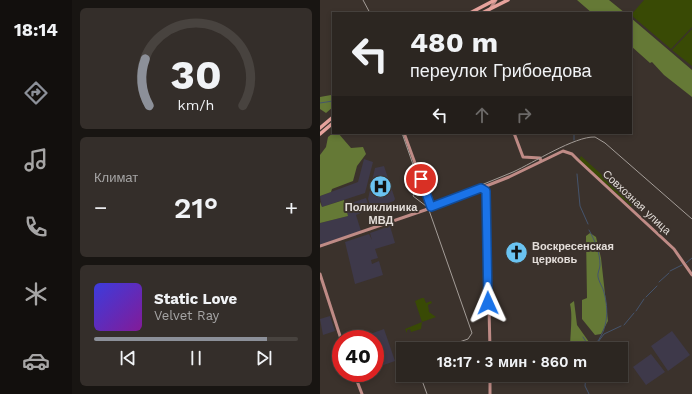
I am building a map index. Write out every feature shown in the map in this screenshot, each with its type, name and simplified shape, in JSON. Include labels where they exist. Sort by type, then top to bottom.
[{"type":"main road","points":[[472,12],[496,0]]},
{"type":"main road","points":[[484,12],[503,1],[508,0]]},
{"type":"main road","points":[[486,5],[488,10]]},
{"type":"main road","points":[[320,128],[332,117]]},
{"type":"main road","points":[[320,134],[332,124]]},
{"type":"street","points":[[486,5],[491,0]]},
{"type":"street","points":[[488,10],[496,0],[503,1]]},
{"type":"street","points":[[404,134],[431,207]]},
{"type":"street","points":[[320,246],[425,210],[481,188],[487,188],[541,161],[540,158],[523,157],[514,134]]},
{"type":"street","name":"Совхозная улица","points":[[541,161],[558,152],[563,151],[572,154],[674,249],[692,275]]},
{"type":"street","points":[[487,188],[490,342]]},
{"type":"street","points":[[320,274],[338,330]]},
{"type":"street","points":[[357,382],[362,394]]},
{"type":"street","points":[[490,382],[490,394]]},
{"type":"shaded area","points":[[364,159],[373,162],[365,193],[322,207],[320,196],[358,182]]},
{"type":"shaded area","name":"Поликлиника МВД","points":[[384,166],[395,199],[394,201],[371,209],[368,199],[375,168]]},
{"type":"shaded area","points":[[366,198],[370,209],[356,215],[361,231],[320,245],[320,223],[348,216],[345,205]]},
{"type":"shaded area","points":[[390,226],[395,243],[375,249],[378,258],[371,260],[372,264],[379,261],[383,275],[355,284],[345,242],[369,234],[372,240],[370,233]]},
{"type":"shaded area","points":[[330,316],[335,330],[323,335],[320,319]]},
{"type":"shaded area","points":[[384,329],[395,361],[384,365],[384,330],[381,330]]},
{"type":"shaded area","points":[[672,331],[690,355],[668,371],[651,346]]},
{"type":"shaded area","points":[[651,354],[665,372],[646,385],[633,367]]},
{"type":"green space","points":[[577,0],[609,0],[624,12],[591,12]]},
{"type":"green space","points":[[644,0],[692,0],[692,27],[671,49],[632,16],[632,14]]},
{"type":"green space","points":[[632,19],[692,70],[692,97],[664,75],[652,62],[650,63],[632,47]]},
{"type":"green space","points":[[692,29],[692,66],[672,50]]},
{"type":"green space","points":[[332,96],[332,108],[326,113],[320,109],[320,97]]},
{"type":"green space","points":[[332,134],[339,134],[351,148],[363,147],[366,154],[357,166],[353,181],[332,189],[331,192],[320,196],[320,155],[326,147],[328,137]]},
{"type":"green space","points":[[581,156],[633,203],[631,206],[579,160]]},
{"type":"green space","points":[[344,200],[348,216],[320,223],[320,202],[322,207]]},
{"type":"green space","points":[[590,233],[596,237],[601,258],[608,321],[601,334],[595,335],[582,319],[582,300],[587,298],[586,236]]},
{"type":"green space","points":[[424,298],[426,303],[431,301],[432,303],[428,305],[429,312],[436,317],[422,322],[415,301]]},
{"type":"green space","points":[[574,301],[577,325],[589,342],[570,342],[570,304]]},
{"type":"green space","points":[[422,322],[421,329],[411,332],[410,329],[407,330],[407,333],[405,329]]},
{"type":"waterway","points":[[320,103],[332,101]]},
{"type":"waterway","points":[[574,134],[574,140]]},
{"type":"waterway","points":[[577,174],[580,206],[588,224]]},
{"type":"waterway","points":[[589,230],[598,251],[600,265],[598,276],[605,297],[607,313],[604,329],[598,342]]},
{"type":"waterway","points":[[686,263],[692,258]]},
{"type":"waterway","points":[[670,271],[682,265]]},
{"type":"waterway","points":[[659,282],[669,273]]},
{"type":"waterway","points":[[646,297],[657,286]]},
{"type":"waterway","points":[[636,311],[644,299]]},
{"type":"waterway","points":[[624,325],[634,313]]},
{"type":"waterway","points":[[598,342],[604,334],[621,326]]},
{"type":"waterway","points":[[583,337],[586,342]]},
{"type":"waterway","points":[[585,382],[585,386],[589,394]]},
{"type":"tram line","points":[[363,0],[369,12]]},
{"type":"tram line","points":[[402,134],[472,333],[468,339],[459,342]]},
{"type":"tram line","points":[[425,198],[429,202],[435,204],[513,172],[566,145],[595,137],[605,143],[692,219]]},
{"type":"tram line","points":[[423,190],[415,190],[413,196],[426,206]]},
{"type":"tram line","points":[[423,382],[427,394]]},
{"type":"place","name":"Поликлиника МВД","points":[[381,187]]},
{"type":"place","name":"Воскресенская церковь","points":[[516,252]]},
{"type":"route","points":[[421,179],[431,207],[481,188],[486,191],[488,303]]}]
